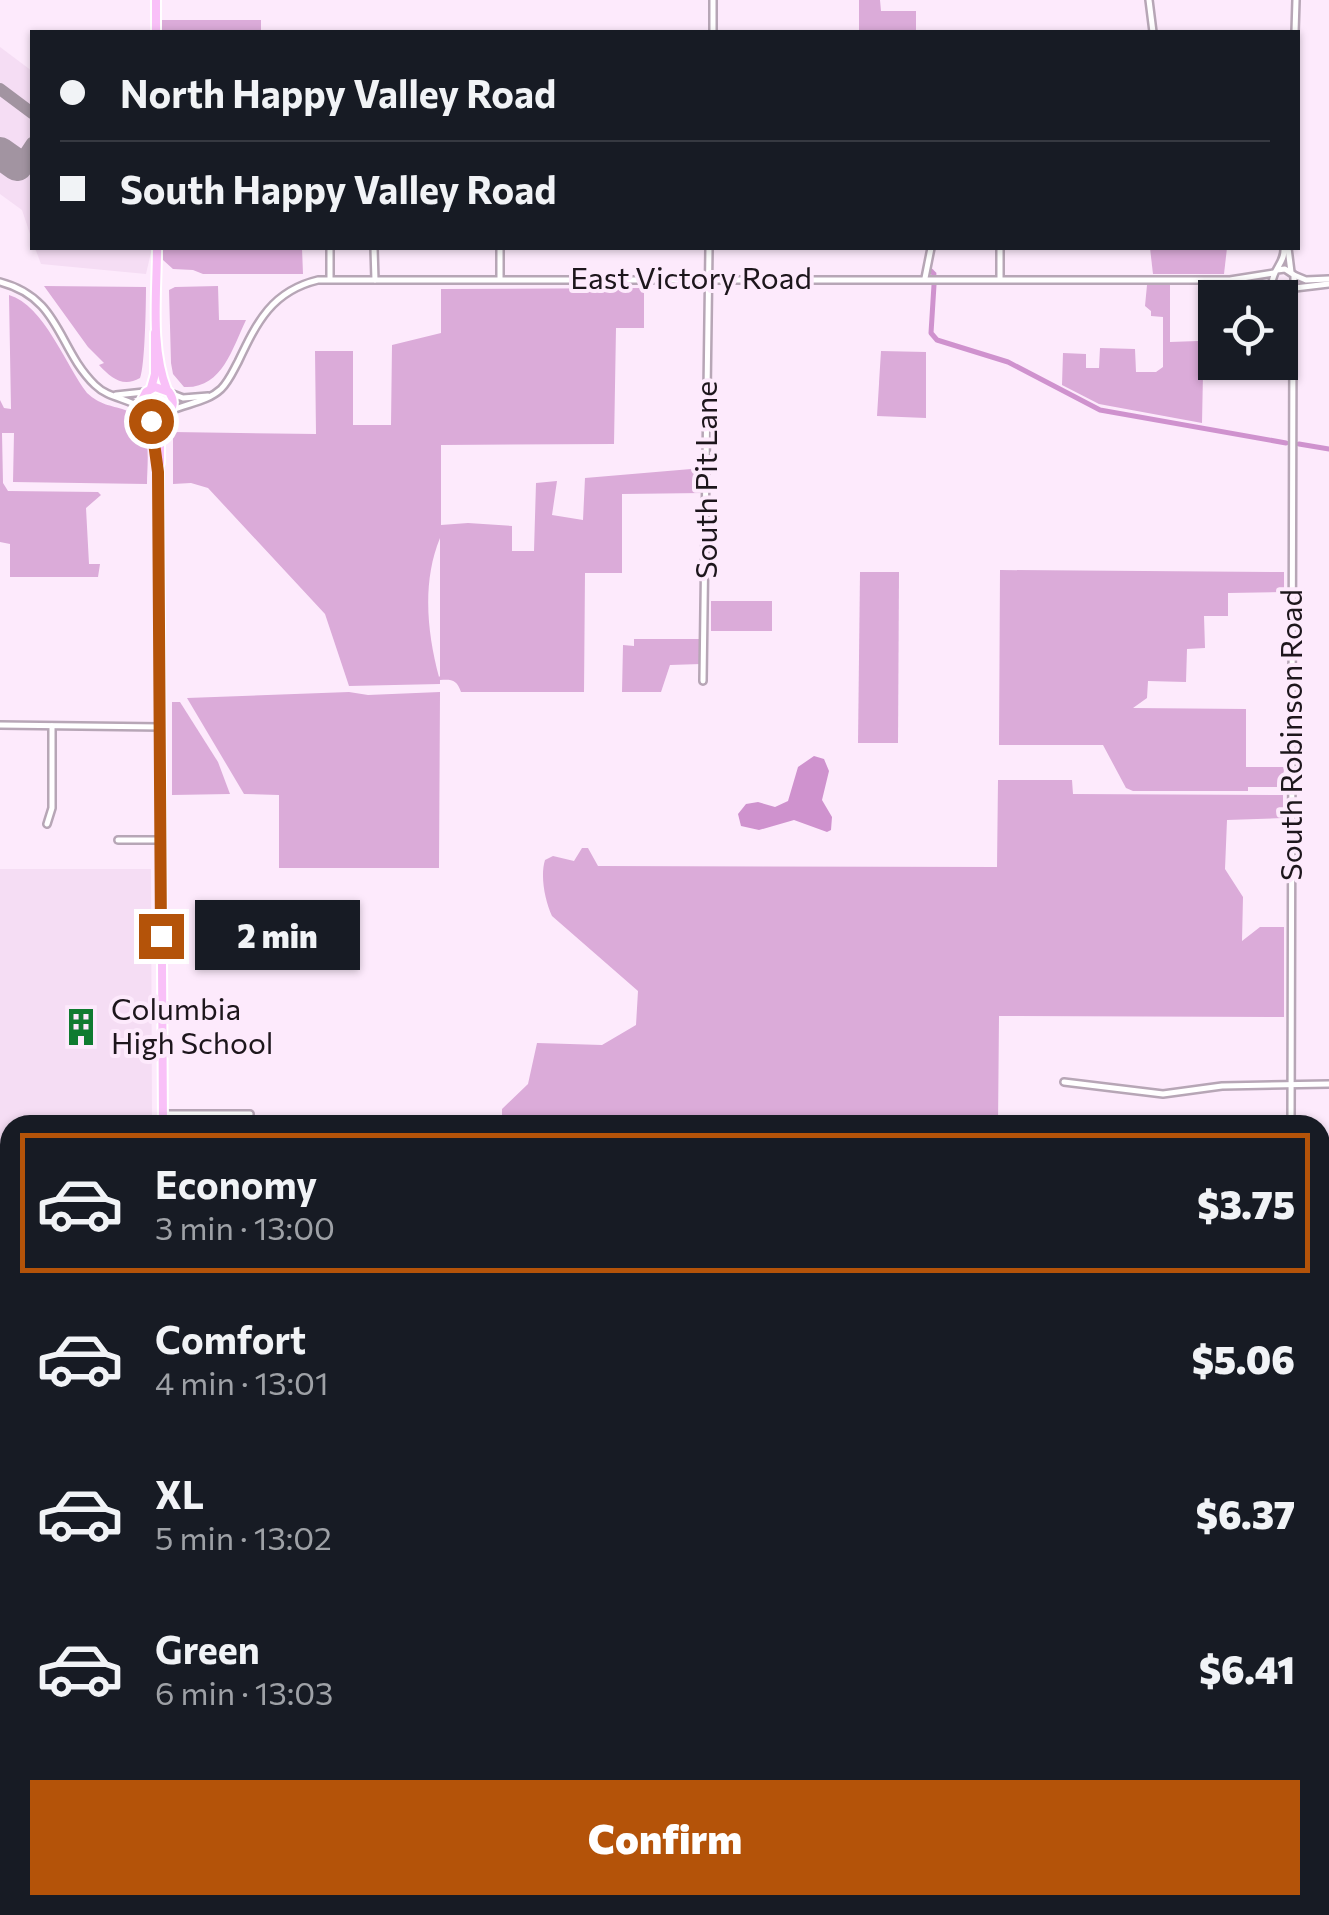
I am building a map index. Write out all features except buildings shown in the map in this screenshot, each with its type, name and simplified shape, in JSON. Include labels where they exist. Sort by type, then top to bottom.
[{"type":"main road","points":[[156,0],[156,30]]},
{"type":"main road","points":[[157,250],[156,329],[160,367],[173,401],[160,428],[158,472],[162,1114]]},
{"type":"main road","points":[[156,329],[155,374],[142,400],[154,430],[158,472]]},
{"type":"main road","points":[[148,390],[160,387],[169,392]]},
{"type":"main road","points":[[146,412],[156,418],[169,413]]},
{"type":"street","points":[[713,0],[713,30]]},
{"type":"street","points":[[1149,0],[1153,30]]},
{"type":"street","points":[[1295,30],[1296,0]]},
{"type":"street","points":[[330,250],[330,279]]},
{"type":"street","points":[[374,250],[375,280]]},
{"type":"street","points":[[500,250],[500,279]]},
{"type":"street","name":"South Pit Lane","points":[[703,681],[710,250]]},
{"type":"street","points":[[925,279],[930,250]]},
{"type":"street","points":[[1000,250],[1000,279]]},
{"type":"street","points":[[1275,280],[1286,250]]},
{"type":"street","name":"South Robinson Road","points":[[1286,250],[1291,280]]},
{"type":"street","name":"East Victory Road","points":[[210,396],[231,376],[259,319],[274,301],[295,287],[330,279],[1230,280],[1284,269],[1292,274]]},
{"type":"street","points":[[1292,274],[1306,280],[1329,281]]},
{"type":"street","points":[[1298,288],[1329,281]]},
{"type":"street","points":[[0,282],[26,292],[42,305],[97,388],[133,402],[146,412]]},
{"type":"street","name":"South Robinson Road","points":[[1290,1115],[1291,380]]},
{"type":"street","points":[[112,396],[148,390]]},
{"type":"street","points":[[169,392],[183,398],[210,396]]},
{"type":"street","points":[[169,413],[210,396]]},
{"type":"street","points":[[0,726],[160,728]]},
{"type":"street","points":[[46,824],[52,808],[52,726]]},
{"type":"street","points":[[118,840],[161,840]]},
{"type":"street","points":[[1064,1082],[1163,1094],[1222,1086],[1329,1084]]},
{"type":"street","points":[[162,1114],[250,1114]]},
{"type":"shaded area","points":[[859,0],[880,0],[881,11],[916,11],[916,30],[859,30]]},
{"type":"shaded area","points":[[161,20],[261,20],[261,30],[161,30]]},
{"type":"shaded area","points":[[0,47],[30,70],[30,234],[22,210],[0,194]]},
{"type":"shaded area","points":[[36,250],[152,250],[146,274],[41,264]]},
{"type":"shaded area","points":[[163,250],[302,250],[303,274],[203,274],[173,269],[163,260]]},
{"type":"shaded area","points":[[1150,250],[1227,250],[1224,274],[1153,274]]},
{"type":"shaded area","points":[[1147,285],[1170,285],[1170,342],[1198,341],[1202,423],[1099,404],[1062,385],[1063,353],[1086,354],[1086,368],[1099,368],[1100,348],[1135,349],[1136,372],[1156,372],[1163,367],[1163,317],[1151,316],[1145,306]]},
{"type":"shaded area","points":[[44,286],[146,287],[140,378],[123,382],[104,370],[99,365],[104,363]]},
{"type":"shaded area","points":[[218,286],[219,320],[246,320],[217,374],[197,386],[184,387],[173,374],[171,363],[169,290]]},
{"type":"shaded area","points":[[644,288],[644,328],[616,328],[614,444],[441,445],[441,525],[512,526],[512,551],[534,551],[536,483],[557,481],[552,515],[583,520],[585,478],[703,468],[703,493],[622,494],[622,573],[585,573],[584,692],[461,692],[456,683],[448,680],[440,680],[440,684],[349,686],[325,614],[208,488],[191,483],[173,484],[173,432],[316,434],[315,351],[353,351],[353,425],[391,425],[392,345],[441,333],[441,289]],"holes":[[[440,538],[440,676],[428,607],[431,572]]]},
{"type":"shaded area","points":[[9,295],[22,301],[44,323],[87,393],[134,415],[145,431],[147,484],[13,482],[14,433],[2,433],[3,483],[8,491],[101,495],[86,508],[89,564],[100,564],[98,577],[10,577],[10,544],[0,542],[0,400],[4,408],[11,409]]},
{"type":"shaded area","points":[[881,351],[926,352],[926,418],[877,416]]},
{"type":"shaded area","points":[[1000,570],[1284,572],[1284,592],[1228,593],[1228,616],[1204,616],[1205,648],[1187,649],[1186,682],[1148,681],[1147,698],[1133,708],[1246,709],[1246,767],[1284,767],[1283,787],[1248,787],[1248,791],[1133,791],[1126,788],[1103,745],[999,745]]},
{"type":"shaded area","points":[[860,572],[899,572],[898,743],[858,743]]},
{"type":"shaded area","points":[[711,601],[772,601],[772,631],[711,631]]},
{"type":"shaded area","points":[[634,639],[702,639],[701,664],[670,665],[661,692],[622,692],[623,645],[634,646]]},
{"type":"shaded area","points":[[440,692],[439,868],[279,868],[279,795],[244,794],[187,698]]},
{"type":"shaded area","points":[[172,702],[180,702],[218,762],[230,794],[172,795]]},
{"type":"shaded area","points":[[814,756],[824,759],[829,771],[822,800],[832,817],[831,830],[794,820],[759,830],[741,826],[738,814],[746,804],[758,802],[775,807],[788,801],[798,767]]},
{"type":"shaded area","points":[[998,780],[1072,780],[1073,794],[1283,795],[1283,818],[1227,820],[1225,869],[1243,897],[1242,941],[1260,927],[1284,927],[1284,1017],[999,1016],[998,1115],[502,1115],[502,1109],[528,1084],[537,1043],[602,1045],[636,1025],[638,991],[552,916],[544,888],[545,860],[553,856],[574,861],[582,848],[588,848],[598,866],[997,867]]},
{"type":"shaded area","points":[[0,869],[151,869],[152,1115],[0,1115]]},
{"type":"waterway","points":[[931,271],[934,274]]},
{"type":"waterway","points":[[934,285],[931,333],[937,340],[1008,362],[1100,410],[1286,443]]},
{"type":"waterway","points":[[1299,444],[1329,449]]},
{"type":"taxiway","points":[[0,89],[30,112]]},
{"type":"taxiway","points":[[12,161],[24,155],[30,146]]},
{"type":"runway","points":[[0,153],[17,165]]},
{"type":"place","name":"Columbia High School","points":[[81,1027]]},
{"type":"route","points":[[151,421],[158,472],[161,936]]}]
